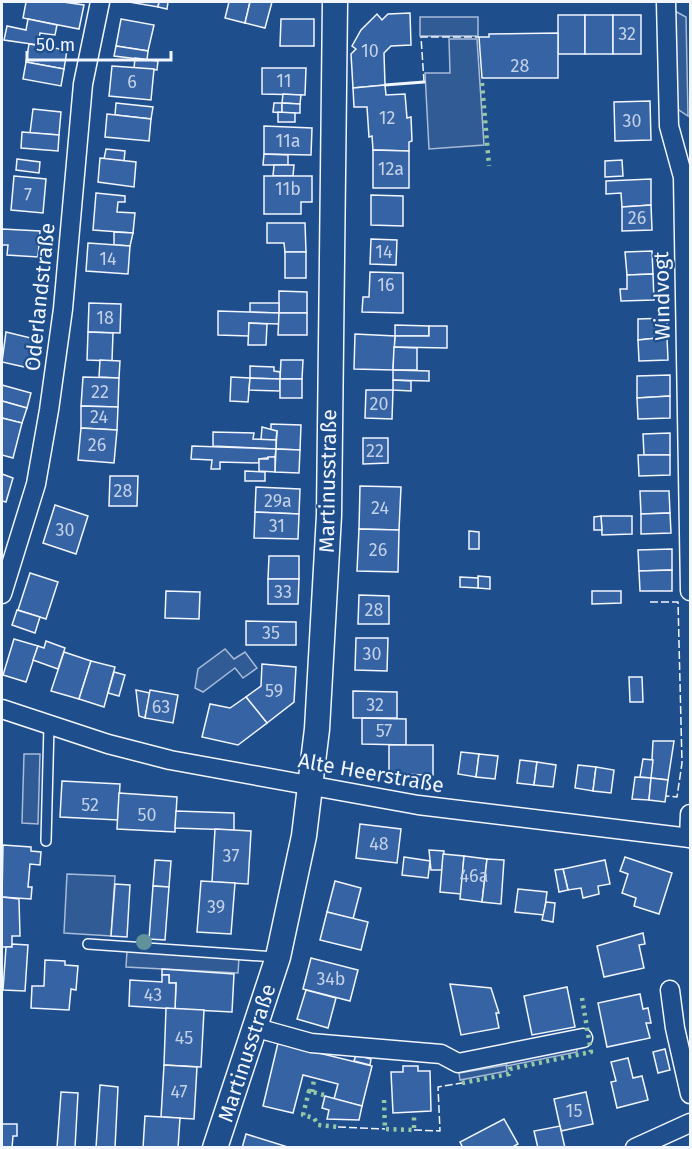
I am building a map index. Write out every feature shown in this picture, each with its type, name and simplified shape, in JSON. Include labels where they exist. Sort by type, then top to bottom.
[{"type":"main road","name":"Martinusstraße","points":[[215,1148],[257,1028],[278,957],[297,876],[317,729],[329,515],[335,2]]},
{"type":"street","name":"Oderlandstraße","points":[[2,594],[36,484],[49,410],[63,309],[83,84],[100,2]]},
{"type":"street","name":"Windvogt","points":[[666,2],[669,126],[683,177],[690,591]]},
{"type":"street","name":"Alte Heerstraße","points":[[2,710],[170,760],[460,811],[690,838]]},
{"type":"street","points":[[690,814],[690,838]]},
{"type":"street","points":[[670,990],[675,1028],[690,1094]]},
{"type":"street","points":[[257,1028],[311,1043],[441,1054],[458,1063],[583,1038]]},
{"type":"street","points":[[635,1148],[690,1123]]},
{"type":"lane","points":[[46,841],[49,725]]},
{"type":"lane","name":"Martinusstraße","points":[[88,944],[278,957]]},
{"type":"shaded area","points":[[671,9],[686,17],[688,116],[673,106]]},
{"type":"shaded area","points":[[420,17],[478,17],[478,36],[420,36]]},
{"type":"shaded area","points":[[449,39],[477,39],[484,145],[429,149],[425,73],[450,73]]},
{"type":"shaded area","points":[[225,649],[234,659],[245,652],[257,668],[243,678],[235,668],[203,692],[195,688],[198,669]]},
{"type":"shaded area","points":[[24,754],[40,754],[38,824],[22,823]]},
{"type":"shaded area","points":[[67,874],[115,876],[111,936],[64,933]]},
{"type":"shaded area","points":[[127,951],[239,958],[238,973],[126,967]]},
{"type":"shaded area","points":[[576,1045],[577,1052],[507,1066],[506,1059]]},
{"type":"shaded area","points":[[506,1065],[507,1071],[460,1080],[459,1073]]},
{"type":"building","points":[[26,2],[63,2],[84,5],[79,29],[23,18]]},
{"type":"building","points":[[129,2],[159,2],[158,7]]},
{"type":"building","points":[[159,2],[168,2],[167,9],[158,7]]},
{"type":"building","points":[[229,2],[250,2],[245,23],[225,18]]},
{"type":"building","points":[[250,2],[272,2],[265,28],[245,23]]},
{"type":"building","points":[[410,13],[411,45],[391,46],[384,53],[385,85],[353,88],[351,54],[356,49],[352,46],[361,30],[377,14],[382,20],[388,14]]},
{"type":"building","points":[[558,15],[585,15],[585,54],[558,54]]},
{"type":"building","points":[[585,15],[613,15],[613,54],[585,54]]},
{"type":"building","points":[[613,15],[641,15],[641,54],[613,54]]},
{"type":"building","points":[[28,19],[57,25],[55,35],[40,33],[38,45],[4,40],[7,26],[26,30]]},
{"type":"building","points":[[121,19],[154,25],[148,51],[116,46]]},
{"type":"building","points":[[281,19],[314,19],[314,46],[280,46]]},
{"type":"building","points":[[558,33],[558,78],[482,78],[479,37],[489,37],[489,34]]},
{"type":"building","points":[[29,44],[67,50],[64,69],[26,62]]},
{"type":"building","points":[[116,46],[148,51],[147,60],[114,56]]},
{"type":"building","points":[[135,58],[158,61],[157,70],[134,68]]},
{"type":"building","points":[[26,62],[64,69],[61,86],[23,79]]},
{"type":"building","points":[[112,66],[154,69],[151,100],[109,96]]},
{"type":"building","points":[[262,68],[306,68],[305,95],[262,94]]},
{"type":"building","points":[[385,85],[386,95],[405,94],[407,118],[411,117],[412,141],[409,142],[409,151],[373,150],[372,136],[369,137],[367,107],[354,107],[353,88]]},
{"type":"building","points":[[283,94],[301,95],[300,104],[282,103]]},
{"type":"building","points":[[650,101],[651,140],[615,141],[614,102]]},
{"type":"building","points":[[116,103],[153,107],[151,119],[115,115]]},
{"type":"building","points":[[274,103],[282,103],[282,113],[273,112]]},
{"type":"building","points":[[282,103],[300,104],[300,113],[282,113]]},
{"type":"building","points":[[33,109],[61,112],[59,135],[30,133]]},
{"type":"building","points":[[278,112],[295,113],[295,122],[278,122]]},
{"type":"building","points":[[107,114],[151,119],[149,141],[105,137]]},
{"type":"building","points":[[264,126],[312,128],[311,155],[264,154]]},
{"type":"building","points":[[22,132],[59,135],[58,151],[21,148]]},
{"type":"building","points":[[106,149],[125,151],[124,161],[104,159]]},
{"type":"building","points":[[373,150],[409,151],[409,188],[373,188]]},
{"type":"building","points":[[264,154],[288,155],[288,165],[263,165]]},
{"type":"building","points":[[100,158],[136,162],[134,187],[98,182]]},
{"type":"building","points":[[17,159],[40,162],[39,173],[16,170]]},
{"type":"building","points":[[622,160],[623,176],[605,177],[605,161]]},
{"type":"building","points":[[274,165],[294,165],[293,176],[273,176]]},
{"type":"building","points":[[14,176],[46,179],[43,213],[11,210]]},
{"type":"building","points":[[264,176],[312,176],[312,202],[301,202],[301,214],[264,214]]},
{"type":"building","points":[[651,179],[651,205],[622,207],[621,193],[606,194],[606,181]]},
{"type":"building","points":[[96,193],[125,196],[125,202],[118,202],[117,212],[135,213],[133,233],[93,230]]},
{"type":"building","points":[[371,195],[403,196],[403,226],[371,225]]},
{"type":"building","points":[[651,205],[652,230],[622,231],[622,207]]},
{"type":"building","points":[[267,223],[305,223],[306,252],[285,252],[284,243],[267,243]]},
{"type":"building","points":[[2,229],[40,231],[38,257],[7,255],[8,245],[2,245]]},
{"type":"building","points":[[114,232],[133,233],[130,246],[114,245]]},
{"type":"building","points":[[371,239],[397,240],[396,265],[370,264]]},
{"type":"building","points":[[88,243],[130,246],[128,274],[86,271]]},
{"type":"building","points":[[652,251],[653,274],[627,275],[625,252]]},
{"type":"building","points":[[285,252],[306,252],[306,278],[285,278]]},
{"type":"building","points":[[370,272],[403,273],[403,313],[362,312],[363,297],[369,297]]},
{"type":"building","points":[[653,274],[654,300],[621,301],[620,289],[627,289],[627,275]]},
{"type":"building","points":[[279,291],[307,292],[307,313],[279,313]]},
{"type":"building","points":[[89,303],[121,304],[120,333],[88,332]]},
{"type":"building","points":[[250,303],[279,303],[279,313],[250,312]]},
{"type":"building","points":[[218,311],[279,313],[279,324],[249,323],[249,336],[218,335]]},
{"type":"building","points":[[279,313],[307,313],[307,335],[278,335]]},
{"type":"building","points":[[667,318],[667,337],[638,340],[638,319]]},
{"type":"building","points":[[249,323],[267,324],[266,345],[248,345]]},
{"type":"building","points":[[395,325],[429,326],[429,336],[395,336]]},
{"type":"building","points":[[429,326],[447,326],[447,348],[394,347],[395,336],[429,336]]},
{"type":"building","points":[[6,332],[35,339],[29,368],[2,362]]},
{"type":"building","points":[[88,332],[113,333],[112,361],[87,360]]},
{"type":"building","points":[[355,334],[395,336],[393,370],[354,369]]},
{"type":"building","points":[[667,337],[668,360],[639,361],[638,340]]},
{"type":"building","points":[[394,347],[417,348],[417,370],[393,370]]},
{"type":"building","points":[[100,360],[120,361],[119,378],[99,377]]},
{"type":"building","points":[[281,360],[303,360],[302,379],[280,379]]},
{"type":"building","points":[[250,366],[274,367],[274,371],[280,372],[280,379],[250,378]]},
{"type":"building","points":[[393,370],[429,371],[429,381],[393,380]]},
{"type":"building","points":[[670,375],[670,396],[637,398],[637,376]]},
{"type":"building","points":[[83,377],[119,378],[118,407],[81,406]]},
{"type":"building","points":[[231,377],[250,378],[248,402],[230,401]]},
{"type":"building","points":[[250,378],[280,379],[280,391],[249,390]]},
{"type":"building","points":[[280,379],[302,379],[302,398],[280,398]]},
{"type":"building","points":[[393,380],[411,381],[411,391],[393,390]]},
{"type":"building","points":[[2,385],[31,393],[27,408],[2,401]]},
{"type":"building","points":[[366,390],[393,390],[392,419],[365,418]]},
{"type":"building","points":[[670,396],[670,418],[638,419],[637,398]]},
{"type":"building","points":[[2,401],[27,408],[22,423],[2,418]]},
{"type":"building","points":[[81,406],[118,407],[117,430],[81,428]]},
{"type":"building","points":[[2,418],[22,423],[13,458],[2,455]]},
{"type":"building","points":[[271,424],[301,425],[300,450],[276,449],[277,431],[271,430]]},
{"type":"building","points":[[262,427],[277,431],[276,440],[261,440]]},
{"type":"building","points":[[81,428],[117,430],[114,463],[78,460]]},
{"type":"building","points":[[213,432],[254,433],[253,439],[276,440],[276,449],[213,446]]},
{"type":"building","points":[[670,433],[670,455],[644,455],[643,434]]},
{"type":"building","points":[[363,438],[388,438],[388,463],[363,464]]},
{"type":"building","points":[[192,446],[276,449],[275,457],[259,459],[259,463],[220,462],[220,469],[211,469],[212,460],[191,459]]},
{"type":"building","points":[[276,449],[300,450],[299,473],[275,472]]},
{"type":"building","points":[[638,455],[670,455],[670,475],[639,476]]},
{"type":"building","points":[[268,457],[275,457],[275,472],[259,471],[259,459],[268,459]]},
{"type":"building","points":[[245,471],[265,472],[265,481],[245,481]]},
{"type":"building","points":[[2,474],[13,478],[6,502],[2,501]]},
{"type":"building","points":[[110,476],[138,476],[137,506],[109,506]]},
{"type":"building","points":[[360,486],[401,487],[399,530],[359,529]]},
{"type":"building","points":[[256,487],[300,489],[299,514],[255,512]]},
{"type":"building","points":[[640,491],[669,491],[670,513],[641,514]]},
{"type":"building","points":[[55,505],[88,516],[76,554],[43,543]]},
{"type":"building","points":[[255,512],[299,514],[298,539],[254,538]]},
{"type":"building","points":[[670,513],[671,533],[641,534],[641,514]]},
{"type":"building","points":[[601,516],[632,516],[632,534],[602,535]]},
{"type":"building","points":[[601,516],[602,530],[594,530],[594,517]]},
{"type":"building","points":[[359,529],[399,530],[398,572],[357,571]]},
{"type":"building","points":[[469,531],[479,532],[479,549],[469,549]]},
{"type":"building","points":[[672,549],[672,570],[639,571],[638,550]]},
{"type":"building","points":[[269,556],[299,556],[299,579],[268,579]]},
{"type":"building","points":[[672,570],[672,591],[640,591],[639,571]]},
{"type":"building","points":[[30,573],[58,582],[46,619],[18,610]]},
{"type":"building","points":[[478,576],[490,577],[490,589],[478,588]]},
{"type":"building","points":[[460,577],[478,578],[478,588],[460,587]]},
{"type":"building","points":[[268,579],[299,579],[298,604],[268,604]]},
{"type":"building","points":[[166,591],[200,592],[199,619],[165,618]]},
{"type":"building","points":[[592,591],[621,591],[621,603],[592,604]]},
{"type":"building","points":[[359,595],[389,596],[389,624],[358,624]]},
{"type":"building","points":[[17,610],[40,617],[35,633],[12,625]]},
{"type":"building","points":[[246,621],[296,622],[296,645],[246,645]]},
{"type":"building","points":[[356,638],[388,638],[387,671],[355,670]]},
{"type":"building","points":[[14,639],[38,646],[26,682],[3,675]]},
{"type":"building","points":[[46,641],[65,648],[58,669],[33,660],[38,646],[44,648]]},
{"type":"building","points":[[64,652],[91,661],[79,699],[51,691]]},
{"type":"building","points":[[91,661],[115,667],[104,707],[79,699]]},
{"type":"building","points":[[262,664],[296,667],[294,702],[267,723],[246,697],[261,686]]},
{"type":"building","points":[[114,672],[125,675],[119,696],[108,693]]},
{"type":"building","points":[[629,677],[642,677],[643,702],[630,702]]},
{"type":"building","points":[[136,690],[150,693],[145,718],[139,716]]},
{"type":"building","points":[[150,690],[178,695],[173,723],[145,718]]},
{"type":"building","points":[[353,691],[397,692],[397,718],[353,718]]},
{"type":"building","points":[[246,697],[267,723],[238,745],[202,737],[210,704],[230,708]]},
{"type":"building","points":[[362,718],[406,719],[406,745],[362,744]]},
{"type":"building","points":[[653,741],[674,741],[668,780],[651,778]]},
{"type":"building","points":[[389,745],[433,745],[433,775],[389,774]]},
{"type":"building","points":[[461,752],[479,754],[476,777],[458,774]]},
{"type":"building","points":[[479,754],[498,756],[495,779],[476,777]]},
{"type":"building","points":[[643,759],[653,760],[651,778],[640,777]]},
{"type":"building","points":[[520,760],[537,762],[534,785],[517,783]]},
{"type":"building","points":[[537,762],[556,765],[553,787],[534,785]]},
{"type":"building","points":[[578,765],[596,767],[593,791],[575,788]]},
{"type":"building","points":[[596,767],[614,770],[611,793],[593,791]]},
{"type":"building","points":[[635,777],[651,778],[649,800],[632,799]]},
{"type":"building","points":[[651,778],[668,780],[665,802],[649,800]]},
{"type":"building","points":[[62,781],[120,784],[118,820],[60,817]]},
{"type":"building","points":[[119,793],[177,797],[175,832],[117,829]]},
{"type":"building","points":[[176,811],[234,813],[234,830],[175,828]]},
{"type":"building","points":[[360,824],[401,829],[397,863],[356,858]]},
{"type":"building","points":[[215,829],[251,831],[248,884],[212,882]]},
{"type":"building","points":[[3,845],[31,847],[31,851],[41,852],[40,865],[30,864],[28,887],[32,887],[31,899],[2,897]]},
{"type":"building","points":[[429,850],[444,851],[442,870],[431,870]]},
{"type":"building","points":[[443,854],[464,856],[461,894],[440,892]]},
{"type":"building","points":[[464,856],[487,859],[482,902],[460,899]]},
{"type":"building","points":[[404,857],[430,861],[428,878],[402,875]]},
{"type":"building","points":[[625,857],[672,873],[659,914],[634,906],[636,898],[622,893],[628,874],[620,871]]},
{"type":"building","points":[[487,859],[504,860],[501,904],[482,902]]},
{"type":"building","points":[[155,860],[171,861],[169,887],[153,886]]},
{"type":"building","points":[[605,860],[610,884],[598,886],[599,894],[583,898],[581,888],[568,890],[563,869]]},
{"type":"building","points":[[563,869],[568,890],[559,892],[555,870]]},
{"type":"building","points":[[201,881],[235,883],[231,934],[197,932]]},
{"type":"building","points":[[335,881],[361,888],[353,919],[327,912]]},
{"type":"building","points":[[115,884],[130,885],[127,937],[111,936]]},
{"type":"building","points":[[153,886],[169,887],[165,940],[149,939]]},
{"type":"building","points":[[518,889],[547,892],[544,915],[515,912]]},
{"type":"building","points":[[2,897],[19,899],[20,936],[12,936],[12,947],[2,947]]},
{"type":"building","points":[[546,902],[555,903],[553,922],[542,920]]},
{"type":"building","points":[[327,912],[368,922],[361,950],[320,940]]},
{"type":"building","points":[[643,933],[645,944],[639,945],[644,968],[604,977],[597,946]]},
{"type":"building","points":[[12,944],[28,945],[25,991],[3,990],[6,947],[12,947]]},
{"type":"building","points":[[311,958],[358,970],[350,1001],[303,989]]},
{"type":"building","points":[[45,960],[65,961],[65,965],[78,966],[76,990],[71,989],[69,1010],[31,1008],[32,986],[44,986]]},
{"type":"building","points":[[162,969],[234,974],[232,1012],[175,1009],[176,983],[169,983],[169,975],[162,975]]},
{"type":"building","points":[[162,975],[169,975],[169,983],[176,983],[175,1009],[129,1006],[130,980],[162,982]]},
{"type":"building","points":[[450,984],[491,988],[499,1013],[496,1013],[499,1028],[461,1035]]},
{"type":"building","points":[[567,987],[575,1027],[532,1035],[524,996]]},
{"type":"building","points":[[306,990],[336,998],[328,1028],[297,1019]]},
{"type":"building","points":[[640,994],[643,1009],[648,1008],[651,1023],[646,1023],[650,1038],[607,1047],[598,1003]]},
{"type":"building","points":[[166,1008],[204,1010],[201,1067],[164,1065]]},
{"type":"building","points":[[278,1043],[372,1066],[362,1106],[334,1099],[338,1084],[303,1075],[293,1113],[263,1106]]},
{"type":"building","points":[[665,1049],[670,1070],[658,1073],[653,1052]]},
{"type":"building","points":[[356,1055],[371,1059],[370,1065],[354,1061]]},
{"type":"building","points":[[628,1058],[633,1078],[642,1076],[648,1100],[617,1108],[611,1082],[616,1081],[611,1062]]},
{"type":"building","points":[[164,1065],[197,1067],[194,1119],[161,1117]]},
{"type":"building","points":[[403,1066],[418,1066],[418,1071],[430,1071],[431,1111],[393,1113],[391,1072],[403,1072]]},
{"type":"building","points":[[100,1085],[118,1087],[115,1148],[96,1148]]},
{"type":"building","points":[[61,1092],[78,1093],[75,1148],[57,1148]]},
{"type":"building","points":[[586,1092],[593,1124],[561,1131],[554,1099]]},
{"type":"building","points":[[325,1096],[362,1106],[359,1120],[327,1119],[329,1110],[322,1108]]},
{"type":"building","points":[[145,1116],[180,1118],[178,1148],[143,1148]]},
{"type":"building","points":[[504,1119],[518,1144],[511,1148],[463,1148],[460,1142]]},
{"type":"building","points":[[2,1124],[17,1124],[17,1136],[13,1136],[12,1148],[2,1148]]},
{"type":"building","points":[[560,1126],[565,1148],[538,1148],[534,1131]]},
{"type":"building","points":[[246,1134],[288,1147],[288,1148],[242,1148]]},
{"type":"hedge","points":[[482,83],[489,166]]},
{"type":"hedge","points":[[462,1083],[509,1074],[510,1069],[591,1052],[582,998]]},
{"type":"hedge","points":[[312,1092],[314,1080]]},
{"type":"hedge","points":[[324,1095],[309,1091],[303,1115],[314,1118],[318,1125],[338,1127]]},
{"type":"hedge","points":[[384,1100],[385,1129],[414,1130],[414,1117]]},
{"type":"fence","points":[[424,82],[421,37],[479,37]]},
{"type":"fence","points":[[650,602],[678,602],[682,763],[677,797],[666,796]]},
{"type":"fence","points":[[414,1130],[440,1131],[438,1087],[462,1083]]},
{"type":"fence","points":[[338,1127],[385,1129]]},
{"type":"wall","points":[[385,85],[424,82]]}]
